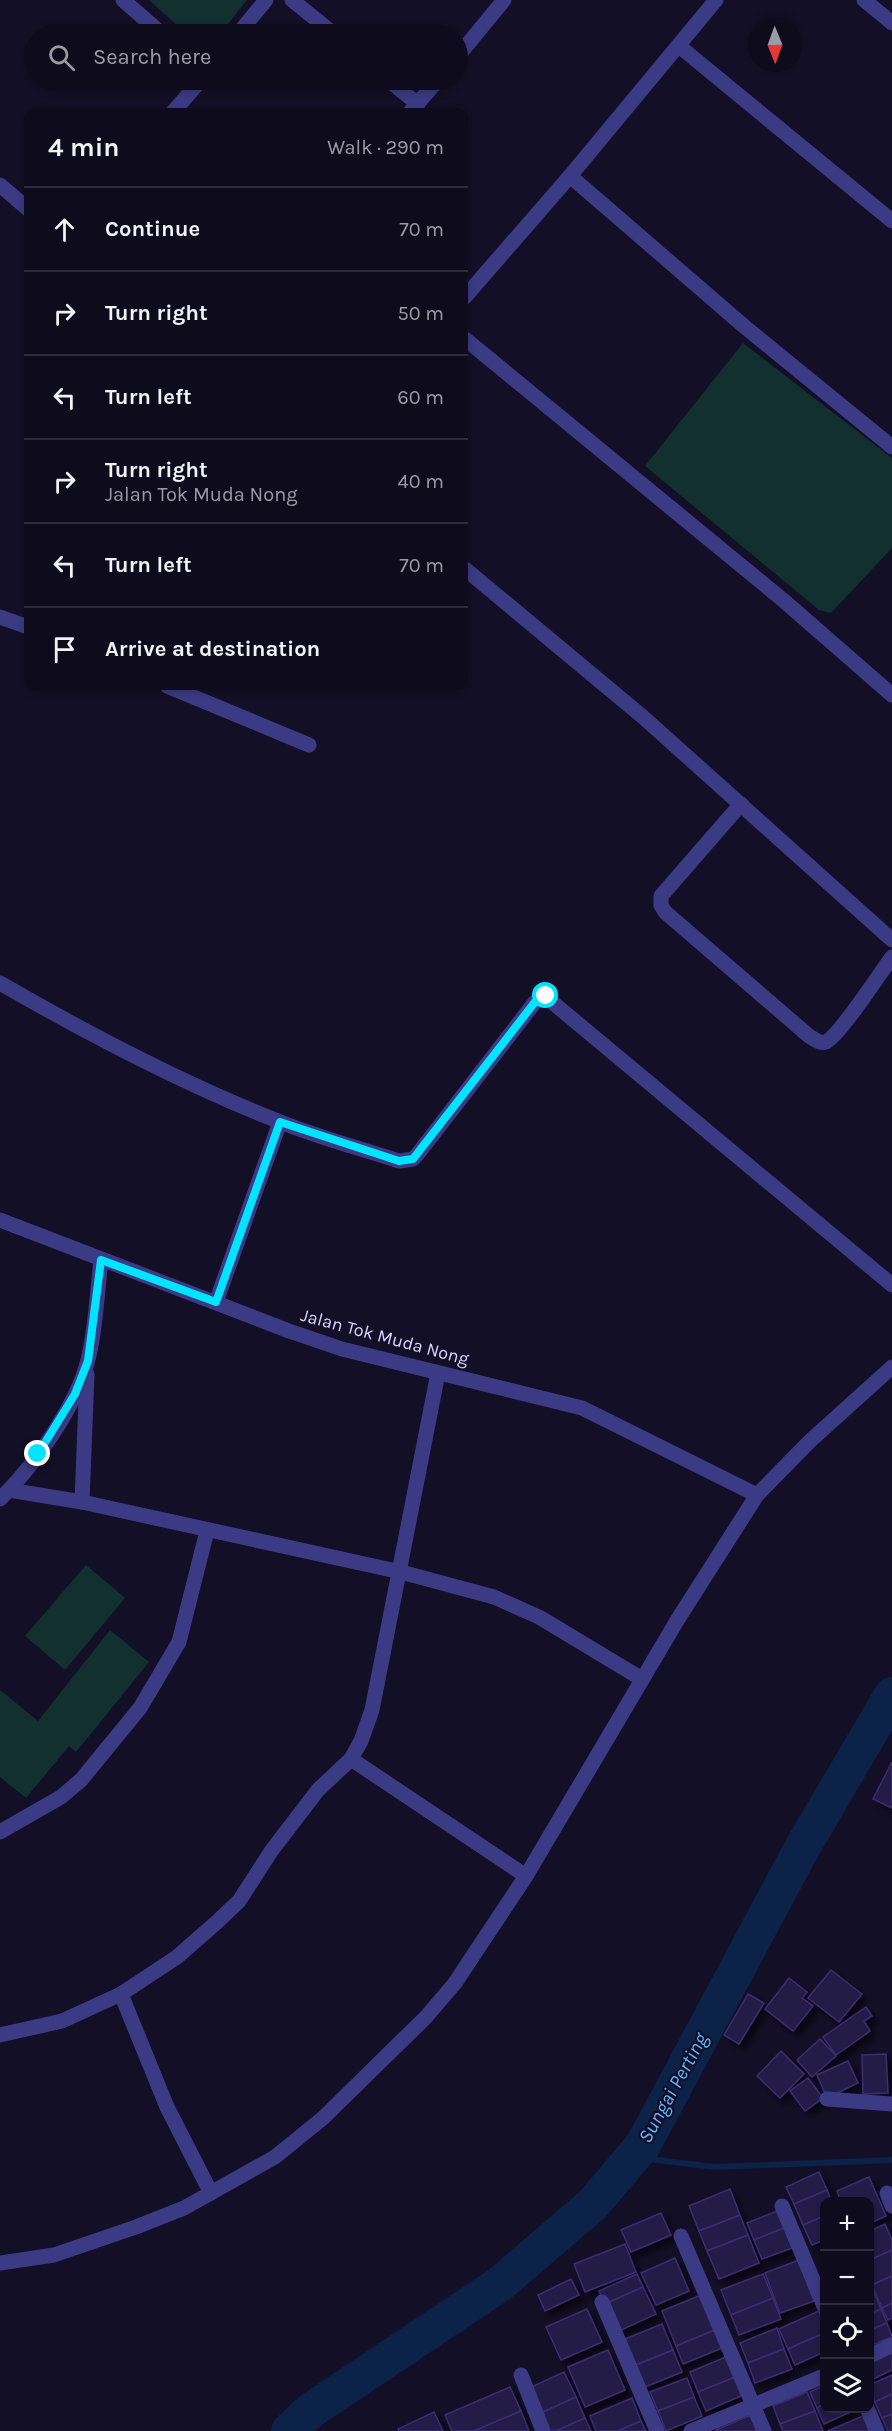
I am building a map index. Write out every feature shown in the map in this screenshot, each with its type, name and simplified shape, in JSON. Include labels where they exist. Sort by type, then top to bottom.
[{"type":"street","points":[[123,0],[151,24]]},
{"type":"street","points":[[246,24],[266,0]]},
{"type":"street","points":[[292,0],[322,24]]},
{"type":"street","points":[[468,44],[504,0]]},
{"type":"street","points":[[468,293],[570,176],[716,0]]},
{"type":"street","points":[[864,0],[892,23]]},
{"type":"street","points":[[679,46],[892,221]]},
{"type":"street","points":[[176,108],[192,90]]},
{"type":"street","points":[[397,90],[414,108],[429,90]]},
{"type":"street","points":[[570,176],[745,327],[892,447]]},
{"type":"street","points":[[0,185],[24,206]]},
{"type":"street","points":[[468,341],[783,600],[892,694]]},
{"type":"street","points":[[468,571],[643,717],[892,940]]},
{"type":"street","points":[[0,617],[24,626]]},
{"type":"street","points":[[176,690],[309,745]]},
{"type":"street","points":[[741,804],[662,896],[661,905],[665,912],[803,1031],[820,1043],[826,1042],[838,1031],[892,957]]},
{"type":"street","points":[[0,983],[111,1047],[280,1122],[399,1161],[413,1159],[535,1002],[546,996],[892,1286]]},
{"type":"street","points":[[216,1302],[280,1122]]},
{"type":"street","name":"Jalan Tok Muda Nong","points":[[0,1220],[342,1349],[582,1408],[757,1495]]},
{"type":"street","points":[[82,1502],[88,1361],[101,1260]]},
{"type":"street","points":[[5,1495],[63,1417],[88,1361]]},
{"type":"street","points":[[0,2263],[54,2255],[184,2208],[275,2157],[300,2138],[426,2017],[455,1983],[526,1876],[642,1679],[757,1495],[810,1441],[892,1367]]},
{"type":"street","points":[[0,2035],[62,2021],[120,1994],[177,1957],[239,1900],[272,1850],[318,1790],[351,1759],[361,1741],[372,1710],[401,1572],[438,1373]]},
{"type":"street","points":[[5,1495],[82,1502],[401,1572],[494,1597],[517,1606],[642,1679]]},
{"type":"street","points":[[0,1833],[61,1797],[81,1780],[140,1708],[179,1642],[207,1530]]},
{"type":"street","points":[[351,1759],[526,1876]]},
{"type":"street","points":[[120,1994],[167,2107],[211,2193]]},
{"type":"street","points":[[827,2100],[892,2104]]},
{"type":"street","points":[[782,2206],[825,2305]]},
{"type":"street","points":[[681,2236],[764,2431]]},
{"type":"street","points":[[602,2302],[657,2431]]},
{"type":"street","points":[[874,2354],[892,2345]]},
{"type":"street","points":[[521,2375],[543,2431]]},
{"type":"street","points":[[691,2431],[820,2378]]},
{"type":"street","points":[[869,2413],[876,2431]]},
{"type":"green space","points":[[149,0],[247,0],[228,24],[176,24]]},
{"type":"green space","points":[[743,343],[892,458],[892,548],[831,613],[819,610],[645,466]]},
{"type":"green space","points":[[86,1565],[125,1598],[65,1670],[25,1636]]},
{"type":"green space","points":[[110,1630],[149,1662],[76,1752],[69,1746],[26,1798],[0,1777],[0,1690],[38,1721]]},
{"type":"building","points":[[892,1762],[892,1808],[873,1799]]},
{"type":"building","points":[[831,1970],[862,1994],[839,2022],[808,1998]]},
{"type":"building","points":[[789,1978],[807,1992],[802,1998],[813,2006],[793,2031],[765,2009]]},
{"type":"building","points":[[748,1994],[764,2003],[739,2044],[724,2035]]},
{"type":"building","points":[[866,2007],[872,2016],[864,2021],[870,2031],[836,2055],[823,2037]]},
{"type":"building","points":[[820,2039],[836,2056],[812,2077],[797,2060]]},
{"type":"building","points":[[781,2051],[804,2074],[780,2098],[757,2076]]},
{"type":"building","points":[[886,2054],[888,2093],[863,2094],[862,2055]]},
{"type":"building","points":[[848,2061],[858,2083],[827,2098],[817,2075]]},
{"type":"building","points":[[808,2078],[823,2098],[805,2111],[790,2091]]},
{"type":"building","points":[[819,2172],[827,2190],[794,2204],[786,2187]]},
{"type":"building","points":[[869,2177],[886,2216],[874,2221],[874,2197],[839,2197],[837,2191]]},
{"type":"building","points":[[730,2189],[740,2215],[699,2231],[689,2206]]},
{"type":"building","points":[[827,2190],[830,2197],[820,2197],[820,2218],[803,2225],[794,2204]]},
{"type":"building","points":[[777,2211],[784,2228],[754,2240],[747,2223]]},
{"type":"building","points":[[661,2213],[671,2235],[631,2252],[621,2230]]},
{"type":"building","points":[[740,2215],[748,2235],[707,2251],[699,2231]]},
{"type":"building","points":[[820,2218],[820,2242],[812,2245],[803,2225]]},
{"type":"building","points":[[885,2224],[892,2240],[892,2250],[874,2258],[874,2251],[874,2229]]},
{"type":"building","points":[[784,2228],[792,2248],[762,2259],[754,2240]]},
{"type":"building","points":[[748,2235],[759,2263],[719,2279],[707,2251]]},
{"type":"building","points":[[625,2244],[636,2272],[585,2292],[574,2264]]},
{"type":"building","points":[[892,2250],[892,2276],[874,2284],[874,2258]]},
{"type":"building","points":[[675,2258],[689,2291],[656,2305],[641,2273]]},
{"type":"building","points":[[799,2260],[814,2301],[780,2313],[765,2273]]},
{"type":"building","points":[[637,2274],[643,2287],[605,2304],[599,2291]]},
{"type":"building","points":[[763,2274],[773,2298],[731,2315],[721,2290]]},
{"type":"building","points":[[892,2276],[892,2303],[882,2308],[874,2284]]},
{"type":"building","points":[[571,2279],[579,2295],[545,2311],[538,2295]]},
{"type":"building","points":[[643,2287],[656,2314],[617,2332],[605,2304]]},
{"type":"building","points":[[874,2292],[881,2309],[874,2312]]},
{"type":"building","points":[[701,2295],[715,2330],[676,2346],[662,2311]]},
{"type":"building","points":[[773,2298],[781,2319],[739,2335],[731,2315]]},
{"type":"building","points":[[892,2303],[892,2318],[888,2320],[882,2308]]},
{"type":"building","points":[[587,2309],[602,2342],[561,2360],[546,2327]]},
{"type":"building","points":[[881,2309],[887,2323],[874,2328],[874,2312]]},
{"type":"building","points":[[819,2311],[820,2335],[788,2349],[779,2329]]},
{"type":"building","points":[[887,2323],[892,2337],[874,2344],[874,2328]]},
{"type":"building","points":[[662,2324],[673,2350],[636,2365],[625,2339]]},
{"type":"building","points":[[777,2328],[784,2349],[748,2363],[740,2343]]},
{"type":"building","points":[[715,2330],[722,2348],[683,2364],[676,2346]]},
{"type":"building","points":[[820,2335],[820,2354],[795,2365],[788,2349]]},
{"type":"building","points":[[784,2349],[792,2369],[755,2383],[748,2363]]},
{"type":"building","points":[[892,2349],[892,2370],[874,2379],[874,2358]]},
{"type":"building","points":[[608,2350],[625,2390],[585,2407],[568,2367]]},
{"type":"building","points":[[673,2350],[682,2372],[645,2387],[636,2365]]},
{"type":"building","points":[[726,2357],[735,2377],[698,2392],[690,2372]]},
{"type":"building","points":[[564,2372],[576,2397],[541,2413],[529,2388]]},
{"type":"building","points":[[892,2375],[892,2394],[875,2402],[874,2383]]},
{"type":"building","points":[[735,2377],[743,2395],[706,2411],[698,2392]]},
{"type":"building","points":[[687,2378],[694,2397],[658,2411],[650,2392]]},
{"type":"building","points":[[510,2387],[521,2411],[474,2431],[452,2431],[445,2415]]},
{"type":"building","points":[[820,2387],[820,2406],[817,2408],[810,2392]]},
{"type":"building","points":[[807,2392],[815,2411],[780,2424],[773,2406]]},
{"type":"building","points":[[892,2394],[892,2414],[882,2418],[875,2402]]},
{"type":"building","points":[[576,2397],[585,2418],[556,2431],[549,2431],[541,2413]]},
{"type":"building","points":[[694,2397],[702,2416],[666,2431],[658,2411]]},
{"type":"building","points":[[632,2398],[641,2421],[618,2431],[596,2431],[590,2416]]},
{"type":"building","points":[[820,2406],[820,2413],[848,2413],[824,2424],[817,2408]]},
{"type":"building","points":[[521,2411],[529,2431],[474,2431]]},
{"type":"building","points":[[815,2411],[823,2431],[783,2431],[780,2424]]},
{"type":"building","points":[[434,2412],[443,2431],[399,2431],[398,2429]]},
{"type":"building","points":[[892,2414],[892,2431],[888,2431],[882,2418]]},
{"type":"building","points":[[751,2415],[758,2431],[716,2430]]},
{"type":"building","points":[[863,2416],[869,2431],[828,2431]]},
{"type":"building","points":[[585,2418],[591,2431],[556,2431]]},
{"type":"building","points":[[641,2421],[646,2431],[618,2431]]},
{"type":"waterway","name":"Sungai Perting","points":[[289,2431],[310,2411],[500,2284],[593,2204],[643,2145],[802,1848],[892,1695]]},
{"type":"waterway","points":[[633,2157],[715,2167],[892,2160]]},
{"type":"route","points":[[38,1454],[63,1417],[88,1361],[101,1260],[216,1302],[280,1122],[399,1161],[413,1159],[535,1002],[546,996]]}]
